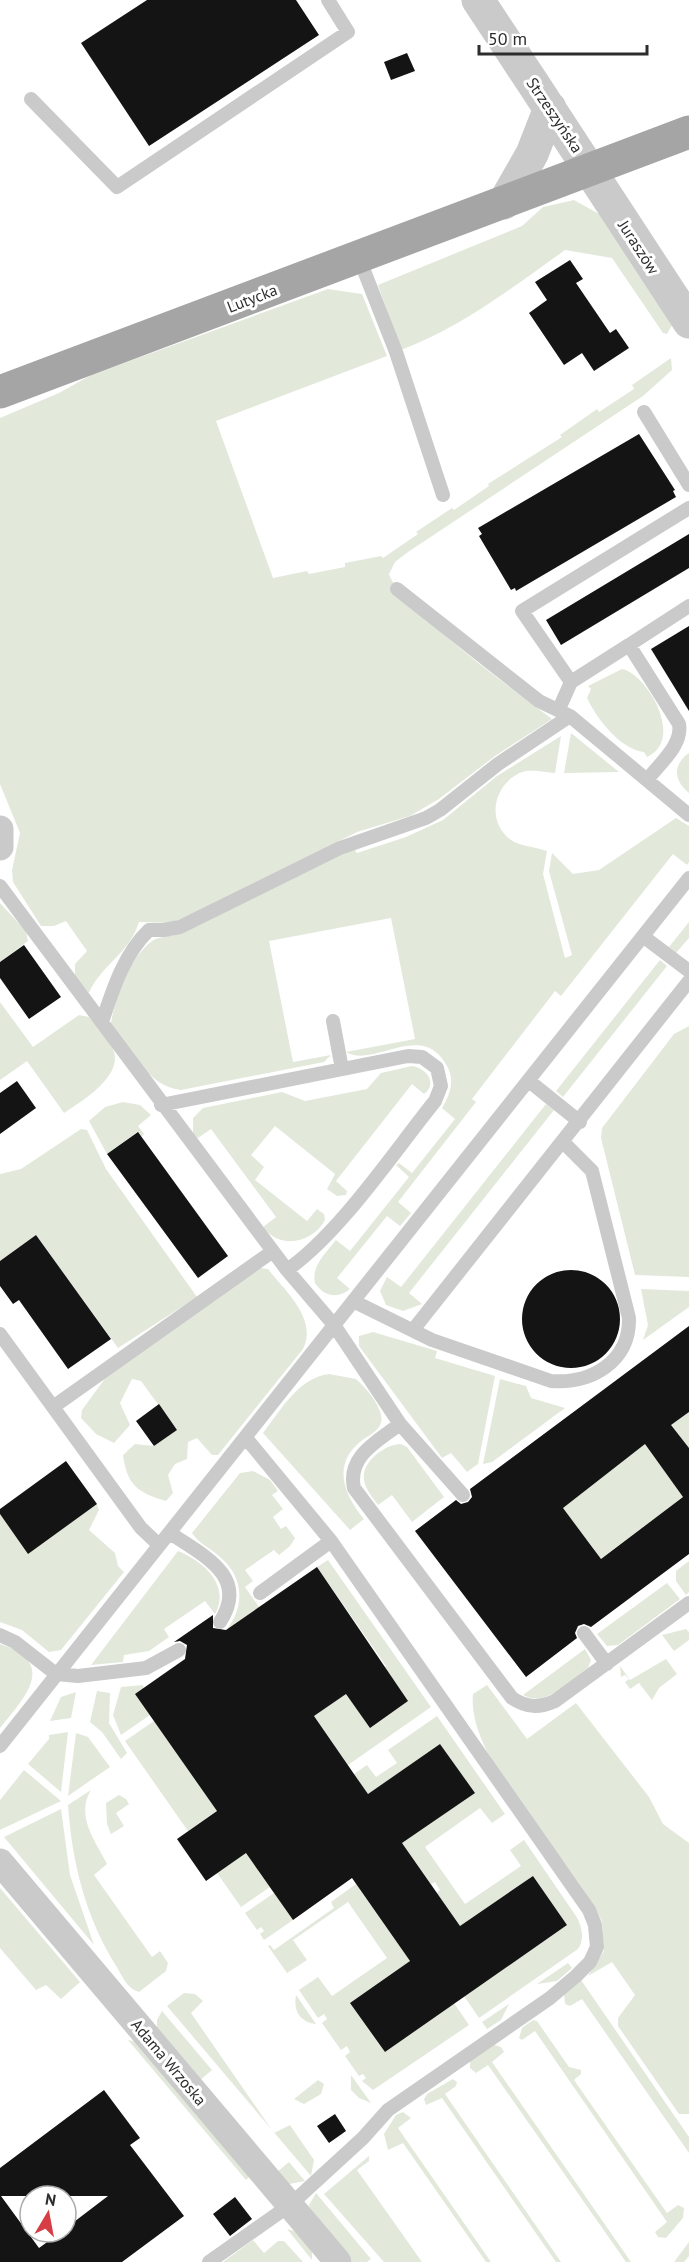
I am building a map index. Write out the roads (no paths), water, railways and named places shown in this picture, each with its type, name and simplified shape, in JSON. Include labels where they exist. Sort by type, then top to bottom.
[{"type":"main road","name":"Lutycka","points":[[0,392],[591,171],[689,132]]},
{"type":"street","name":"Strzeszyńska","points":[[478,0],[591,171]]},
{"type":"street","points":[[504,203],[532,154],[550,108]]},
{"type":"street","name":"Juraszów","points":[[591,171],[689,322]]},
{"type":"street","points":[[0,829],[0,847]]},
{"type":"street","name":"Adama Wrzoska","points":[[0,1862],[338,2262]]},
{"type":"lane","points":[[31,99],[117,187],[348,32],[328,0]]},
{"type":"lane","points":[[359,258],[396,352],[443,495]]},
{"type":"lane","points":[[644,412],[689,485]]},
{"type":"lane","points":[[102,1022],[115,984],[131,952],[149,930],[180,927],[340,848],[426,818],[440,810],[565,712],[571,682],[522,611],[689,508]]},
{"type":"lane","points":[[397,589],[539,701],[565,712],[689,814]]},
{"type":"lane","points":[[571,682],[689,606]]},
{"type":"lane","points":[[629,645],[679,724],[680,731],[677,741],[647,780]]},
{"type":"lane","points":[[0,1746],[689,878]]},
{"type":"lane","points":[[0,886],[161,1105],[287,1270],[334,1325],[400,1424],[463,1495]]},
{"type":"lane","points":[[644,937],[689,971]]},
{"type":"lane","points":[[413,1330],[688,985]]},
{"type":"lane","points":[[333,1021],[342,1069]]},
{"type":"lane","points":[[161,1105],[418,1056],[431,1062],[437,1068],[440,1077],[440,1091],[435,1101],[344,1215],[310,1253],[287,1270]]},
{"type":"lane","points":[[529,1081],[580,1122]]},
{"type":"lane","points":[[353,1301],[432,1340],[550,1381],[569,1382],[588,1378],[604,1369],[616,1359],[626,1338],[629,1318],[592,1171],[564,1143]]},
{"type":"lane","points":[[53,1407],[273,1251]]},
{"type":"lane","points":[[0,1334],[141,1528],[159,1545]]},
{"type":"lane","points":[[400,1424],[360,1455],[352,1473],[354,1488],[512,1698],[531,1707],[543,1706],[555,1701],[689,1603]]},
{"type":"lane","points":[[209,2262],[290,2205],[363,2138],[388,2110],[550,1998],[590,1962],[597,1947],[595,1925],[589,1910],[331,1541],[246,1438]]},
{"type":"lane","points":[[170,1533],[217,1566],[225,1576],[230,1590],[229,1603],[220,1622]]},
{"type":"lane","points":[[260,1593],[331,1541]]},
{"type":"lane","points":[[584,1633],[607,1664]]},
{"type":"lane","points":[[0,1635],[15,1642],[56,1674],[78,1676],[126,1673],[146,1668],[179,1650]]}]
